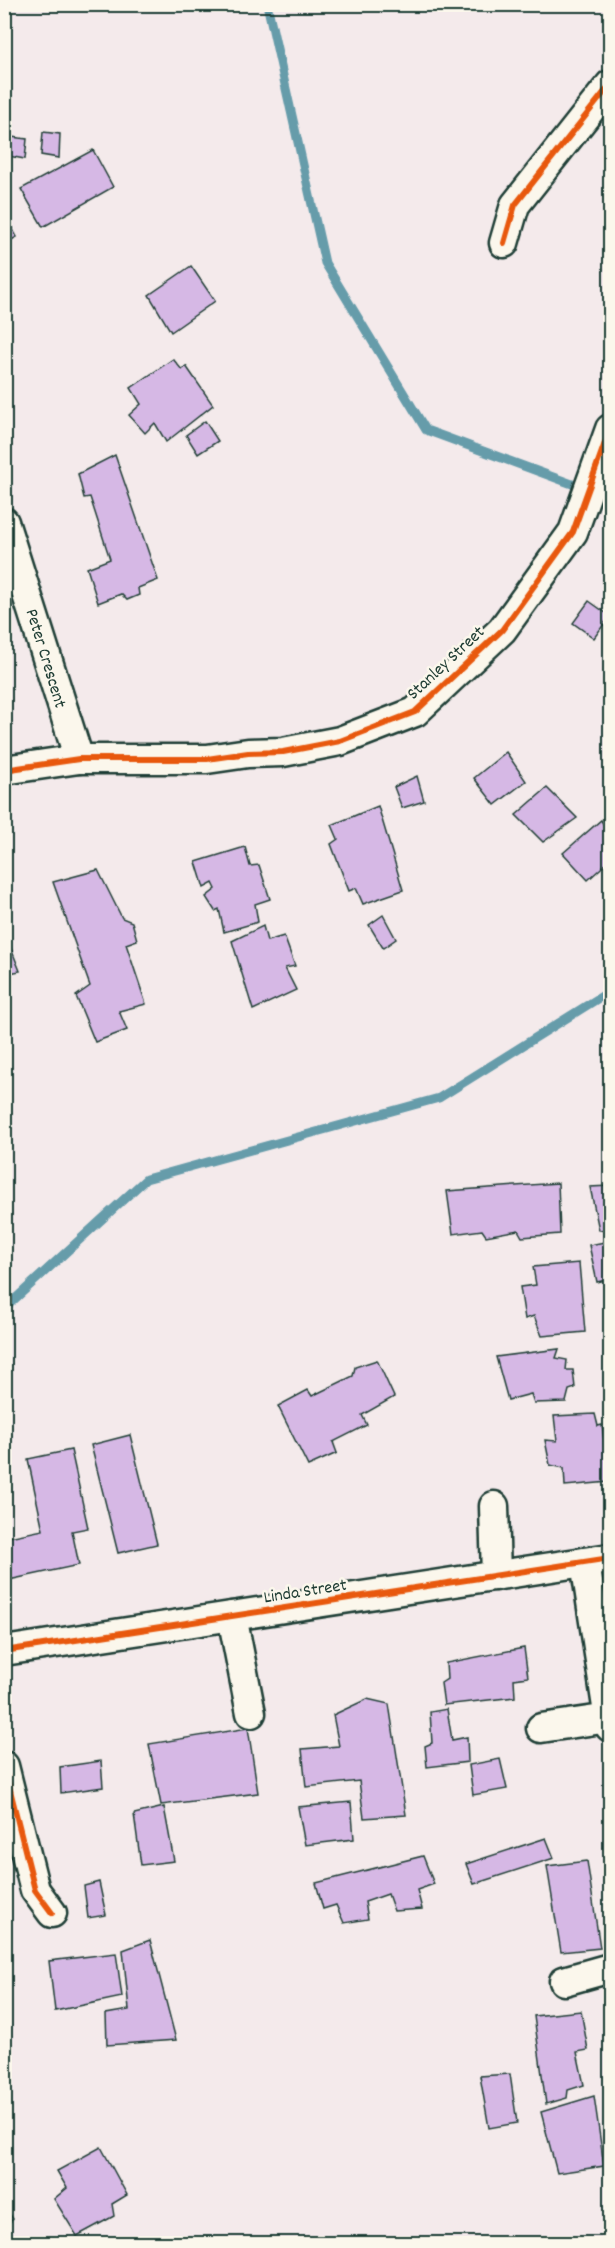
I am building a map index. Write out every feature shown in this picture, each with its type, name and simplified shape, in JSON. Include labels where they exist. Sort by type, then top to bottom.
[{"type":"street","points":[[504,243],[515,205],[610,85]]},
{"type":"street","name":"Stanley Street","points":[[4,770],[79,759],[207,759],[248,753],[283,752],[340,741],[400,720],[415,712],[502,630],[573,532],[610,429]]},
{"type":"street","name":"Peter Crescent","points":[[4,522],[79,759]]},
{"type":"street","points":[[494,1506],[496,1576]]},
{"type":"street","points":[[542,1728],[610,1723],[598,1560]]},
{"type":"street","name":"Linda Street","points":[[4,1651],[598,1560]]},
{"type":"street","points":[[232,1616],[250,1713]]},
{"type":"street","points":[[4,1766],[35,1890],[52,1913]]},
{"type":"street","points":[[564,1981],[610,1968]]},
{"type":"building","points":[[534,4],[558,4],[535,8]]},
{"type":"building","points":[[43,132],[60,134],[59,158],[41,155]]},
{"type":"building","points":[[11,137],[27,139],[25,159],[8,156]]},
{"type":"building","points":[[93,150],[113,187],[43,227],[21,189]]},
{"type":"building","points":[[4,213],[17,237],[4,244]]},
{"type":"building","points":[[191,266],[215,301],[171,332],[149,295]]},
{"type":"building","points":[[173,359],[182,370],[186,366],[213,405],[166,442],[155,423],[145,433],[129,415],[141,404],[131,388]]},
{"type":"building","points":[[205,421],[218,441],[198,454],[186,435]]},
{"type":"building","points":[[115,455],[158,580],[138,588],[139,595],[127,600],[121,594],[98,603],[87,568],[110,559],[90,497],[84,498],[78,474]]},
{"type":"building","points":[[589,601],[610,616],[594,638],[573,623]]},
{"type":"building","points":[[506,752],[526,781],[495,805],[474,778]]},
{"type":"building","points":[[417,776],[424,801],[402,808],[394,787]]},
{"type":"building","points":[[547,788],[577,818],[543,842],[516,815]]},
{"type":"building","points":[[378,806],[403,890],[363,904],[356,888],[349,891],[331,844],[338,839],[332,825]]},
{"type":"building","points":[[601,820],[610,835],[610,860],[588,880],[563,853]]},
{"type":"building","points":[[245,847],[250,866],[259,865],[270,899],[255,904],[258,922],[224,932],[219,909],[215,911],[206,897],[216,889],[213,883],[204,888],[196,862]]},
{"type":"building","points":[[98,870],[122,918],[132,922],[137,940],[126,944],[146,1004],[119,1011],[127,1030],[95,1042],[76,996],[90,986],[53,882]]},
{"type":"building","points":[[383,915],[396,939],[383,948],[369,925]]},
{"type":"building","points":[[263,926],[267,941],[284,936],[295,966],[285,968],[296,990],[253,1010],[232,941]]},
{"type":"building","points":[[10,946],[20,971],[4,974],[4,947]]},
{"type":"building","points":[[558,1183],[560,1234],[522,1237],[518,1230],[486,1236],[482,1230],[453,1234],[447,1191]]},
{"type":"building","points":[[610,1186],[610,1229],[599,1230],[590,1187]]},
{"type":"building","points":[[610,1241],[610,1279],[597,1282],[589,1245]]},
{"type":"building","points":[[579,1263],[585,1332],[542,1336],[534,1316],[525,1319],[520,1287],[536,1285],[533,1267]]},
{"type":"building","points":[[559,1349],[556,1358],[567,1360],[566,1370],[573,1370],[575,1388],[569,1390],[566,1402],[534,1403],[531,1394],[508,1400],[496,1357]]},
{"type":"building","points":[[377,1360],[394,1397],[362,1415],[367,1425],[333,1442],[337,1453],[308,1466],[278,1406],[308,1390],[312,1396],[353,1376],[355,1367]]},
{"type":"building","points":[[595,1414],[598,1426],[602,1425],[609,1482],[565,1486],[564,1468],[550,1465],[545,1440],[557,1441],[554,1416]]},
{"type":"building","points":[[130,1435],[157,1544],[118,1553],[91,1445]]},
{"type":"building","points":[[71,1450],[88,1528],[72,1531],[79,1565],[4,1581],[4,1538],[43,1530],[28,1459]]},
{"type":"building","points":[[524,1648],[528,1677],[514,1679],[515,1697],[444,1705],[441,1683],[447,1679],[446,1663]]},
{"type":"building","points":[[367,1699],[389,1704],[406,1815],[364,1818],[359,1781],[306,1787],[302,1749],[339,1746],[333,1715]]},
{"type":"building","points":[[447,1709],[452,1740],[467,1737],[468,1762],[427,1767],[425,1746],[432,1743],[430,1712]]},
{"type":"building","points":[[248,1728],[258,1793],[161,1805],[149,1744]]},
{"type":"building","points":[[500,1759],[507,1789],[473,1795],[469,1765]]},
{"type":"building","points":[[101,1761],[103,1787],[61,1793],[60,1767]]},
{"type":"building","points":[[351,1802],[354,1839],[305,1845],[298,1807]]},
{"type":"building","points":[[164,1807],[174,1861],[141,1865],[134,1814]]},
{"type":"building","points":[[546,1838],[554,1858],[474,1884],[466,1864]]},
{"type":"building","points":[[423,1856],[434,1884],[417,1890],[422,1909],[394,1911],[388,1894],[365,1902],[368,1919],[344,1923],[336,1905],[323,1909],[316,1883]]},
{"type":"building","points":[[587,1861],[600,1948],[561,1952],[547,1866]]},
{"type":"building","points":[[99,1882],[106,1915],[88,1918],[84,1886]]},
{"type":"building","points":[[150,1940],[176,2040],[107,2045],[106,2014],[129,2010],[123,1950]]},
{"type":"building","points":[[116,1953],[122,1997],[55,2011],[49,1961]]},
{"type":"building","points":[[581,2011],[588,2050],[577,2052],[584,2085],[568,2090],[567,2098],[546,2104],[534,2016]]},
{"type":"building","points":[[510,2074],[517,2123],[489,2128],[480,2076]]},
{"type":"building","points":[[594,2096],[604,2166],[557,2173],[541,2112]]},
{"type":"building","points":[[101,2147],[127,2195],[112,2204],[114,2216],[77,2236],[54,2199],[67,2188],[57,2171]]},
{"type":"building","points":[[4,2205],[13,2219],[4,2227]]},
{"type":"waterway","points":[[267,4],[325,263],[426,430],[610,498]]},
{"type":"waterway","points":[[4,1309],[146,1179],[439,1098],[610,991]]},
{"type":"cycle path","points":[[504,243],[515,205],[610,85]]},
{"type":"cycle path","points":[[4,770],[79,759],[207,759],[248,753],[283,752],[340,741],[415,712],[502,630],[573,532],[610,429]]},
{"type":"cycle path","points":[[4,1651],[610,1558]]},
{"type":"cycle path","points":[[4,1766],[35,1890],[52,1913]]}]
